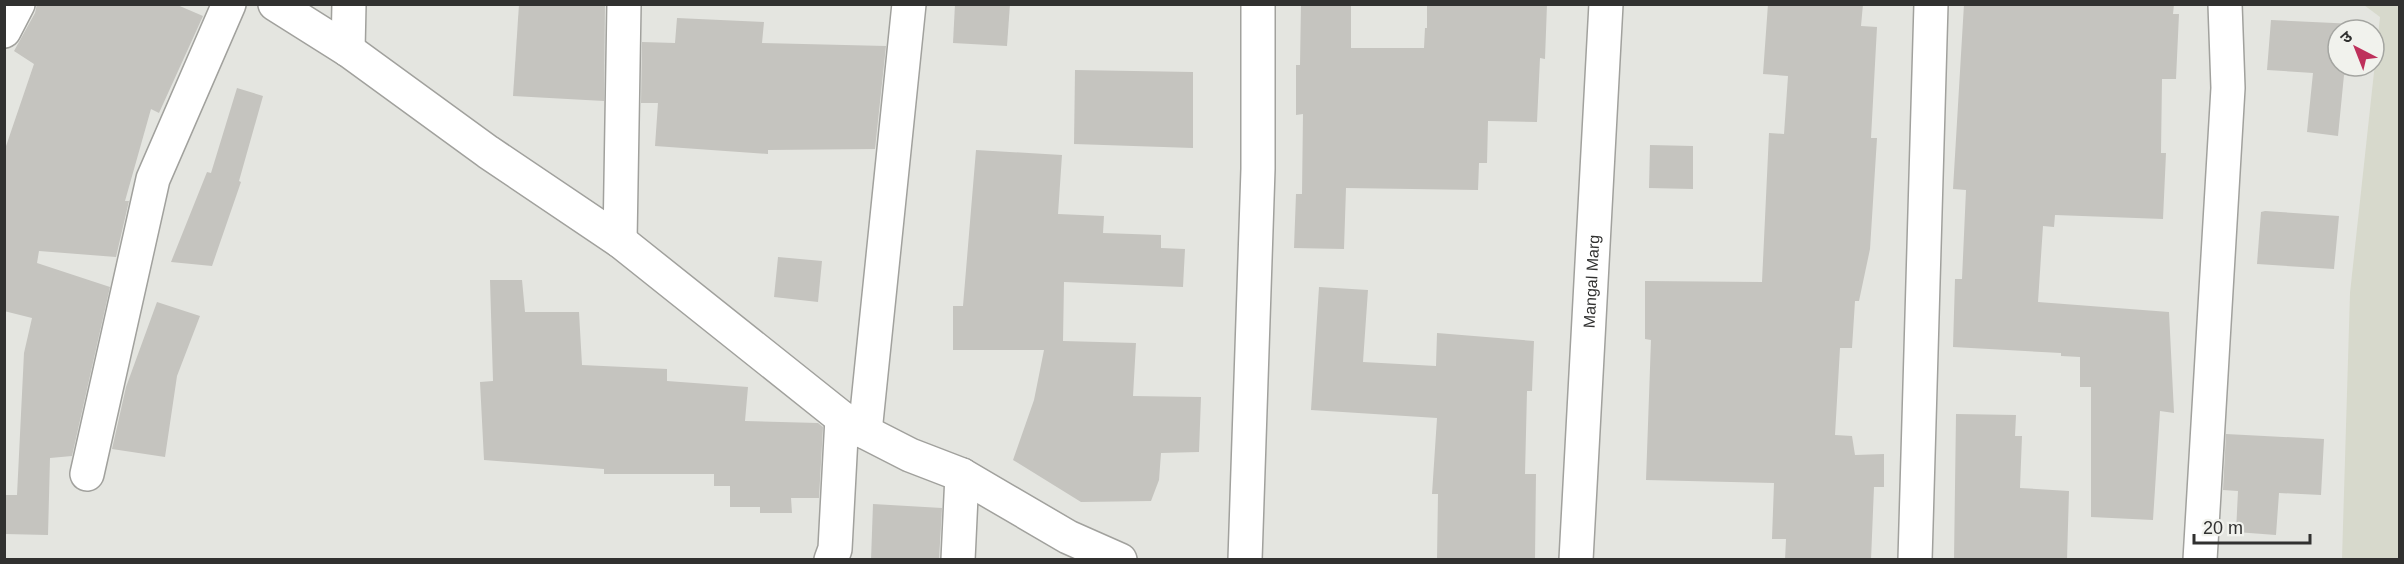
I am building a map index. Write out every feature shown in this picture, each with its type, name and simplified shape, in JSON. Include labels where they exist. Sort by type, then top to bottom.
[{"type":"street","points":[[4,31],[18,4]]},
{"type":"street","points":[[87,474],[153,179],[229,4]]},
{"type":"street","points":[[275,4],[348,50],[488,152],[620,242],[853,425],[910,455],[962,475],[1068,548],[1120,560]]},
{"type":"street","points":[[348,50],[349,4]]},
{"type":"street","points":[[620,242],[624,4]]},
{"type":"street","points":[[831,560],[835,549],[853,425],[909,4]]},
{"type":"street","points":[[1245,560],[1258,169],[1258,4]]},
{"type":"street","name":"Mangal Marg","points":[[1576,560],[1606,4]]},
{"type":"street","points":[[1915,560],[1931,4]]},
{"type":"street","points":[[2200,560],[2228,88],[2225,4]]},
{"type":"street","points":[[958,560],[962,475]]},
{"type":"shaded area","points":[[2364,5],[2399,5],[2399,559],[2342,559],[2350,293],[2373,78],[2386,78],[2386,18],[2380,17]]},
{"type":"building","points":[[37,4],[175,4],[203,16],[159,113],[151,109],[125,201],[129,201],[116,257],[39,251],[37,263],[110,287],[72,456],[50,458],[48,535],[5,534],[5,495],[17,495],[24,353],[32,318],[4,311],[4,152],[34,64],[14,51],[35,13]]},
{"type":"building","points":[[519,4],[605,4],[604,101],[513,96]]},
{"type":"building","points":[[955,4],[1010,4],[1007,46],[953,43]]},
{"type":"building","points":[[1301,4],[1351,4],[1351,48],[1424,48],[1427,4],[1547,4],[1545,59],[1540,58],[1537,122],[1488,121],[1487,163],[1479,163],[1478,190],[1346,188],[1344,249],[1294,248],[1296,194],[1302,194],[1303,114],[1296,115],[1296,65],[1300,65]]},
{"type":"building","points":[[1768,4],[1863,4],[1861,26],[1877,27],[1871,138],[1877,138],[1870,249],[1859,301],[1855,301],[1852,348],[1840,348],[1835,435],[1852,436],[1855,455],[1884,454],[1884,487],[1874,487],[1871,560],[1785,560],[1786,539],[1772,539],[1774,483],[1646,480],[1651,340],[1645,339],[1645,281],[1762,282],[1769,133],[1784,134],[1788,76],[1763,74]]},
{"type":"building","points":[[1964,4],[2174,4],[2173,14],[2179,14],[2176,79],[2162,79],[2161,153],[2166,153],[2163,219],[2055,215],[2054,227],[2043,226],[2038,302],[2169,312],[2174,413],[2160,411],[2153,520],[2091,517],[2091,387],[2080,387],[2080,357],[2061,356],[2061,353],[1953,347],[1955,279],[1962,279],[1966,190],[1953,189]]},
{"type":"building","points":[[677,18],[764,22],[762,43],[886,46],[875,149],[768,150],[768,154],[655,146],[658,103],[641,103],[642,42],[675,43]]},
{"type":"building","points":[[2271,20],[2326,23],[2326,78],[2344,78],[2338,136],[2307,132],[2313,73],[2267,70]]},
{"type":"building","points":[[1075,70],[1193,72],[1193,148],[1074,144]]},
{"type":"building","points":[[237,88],[263,96],[239,181],[241,182],[212,266],[171,262],[207,172],[211,173]]},
{"type":"building","points":[[1650,145],[1693,146],[1693,189],[1649,188]]},
{"type":"building","points":[[976,150],[1062,155],[1058,214],[1104,216],[1103,233],[1161,235],[1161,248],[1185,249],[1183,287],[1064,282],[1063,341],[1136,343],[1133,396],[1201,397],[1199,452],[1161,453],[1159,480],[1151,501],[1081,502],[1013,460],[1034,400],[1044,350],[953,350],[953,306],[963,306]]},
{"type":"building","points":[[2261,212],[2339,216],[2334,269],[2257,264]]},
{"type":"building","points":[[778,257],[822,261],[818,302],[774,297]]},
{"type":"building","points":[[490,280],[522,280],[525,312],[579,312],[582,365],[667,369],[667,381],[748,387],[745,421],[818,423],[823,427],[819,498],[791,498],[792,513],[760,513],[760,507],[730,507],[730,486],[714,486],[714,474],[604,474],[604,469],[484,460],[480,382],[493,381]]},
{"type":"building","points":[[1319,287],[1368,290],[1363,362],[1436,366],[1437,333],[1534,341],[1532,391],[1527,391],[1525,474],[1536,474],[1535,560],[1437,560],[1438,494],[1432,494],[1437,418],[1311,410]]},
{"type":"building","points":[[157,302],[200,316],[177,376],[165,457],[112,449],[126,387]]},
{"type":"building","points":[[1956,414],[2016,415],[2015,436],[2022,436],[2020,488],[2069,491],[2067,560],[1954,560]]},
{"type":"building","points":[[2226,434],[2324,439],[2321,495],[2279,493],[2276,535],[2236,532],[2238,491],[2223,490]]},
{"type":"building","points":[[873,504],[942,508],[939,560],[871,560]]}]
